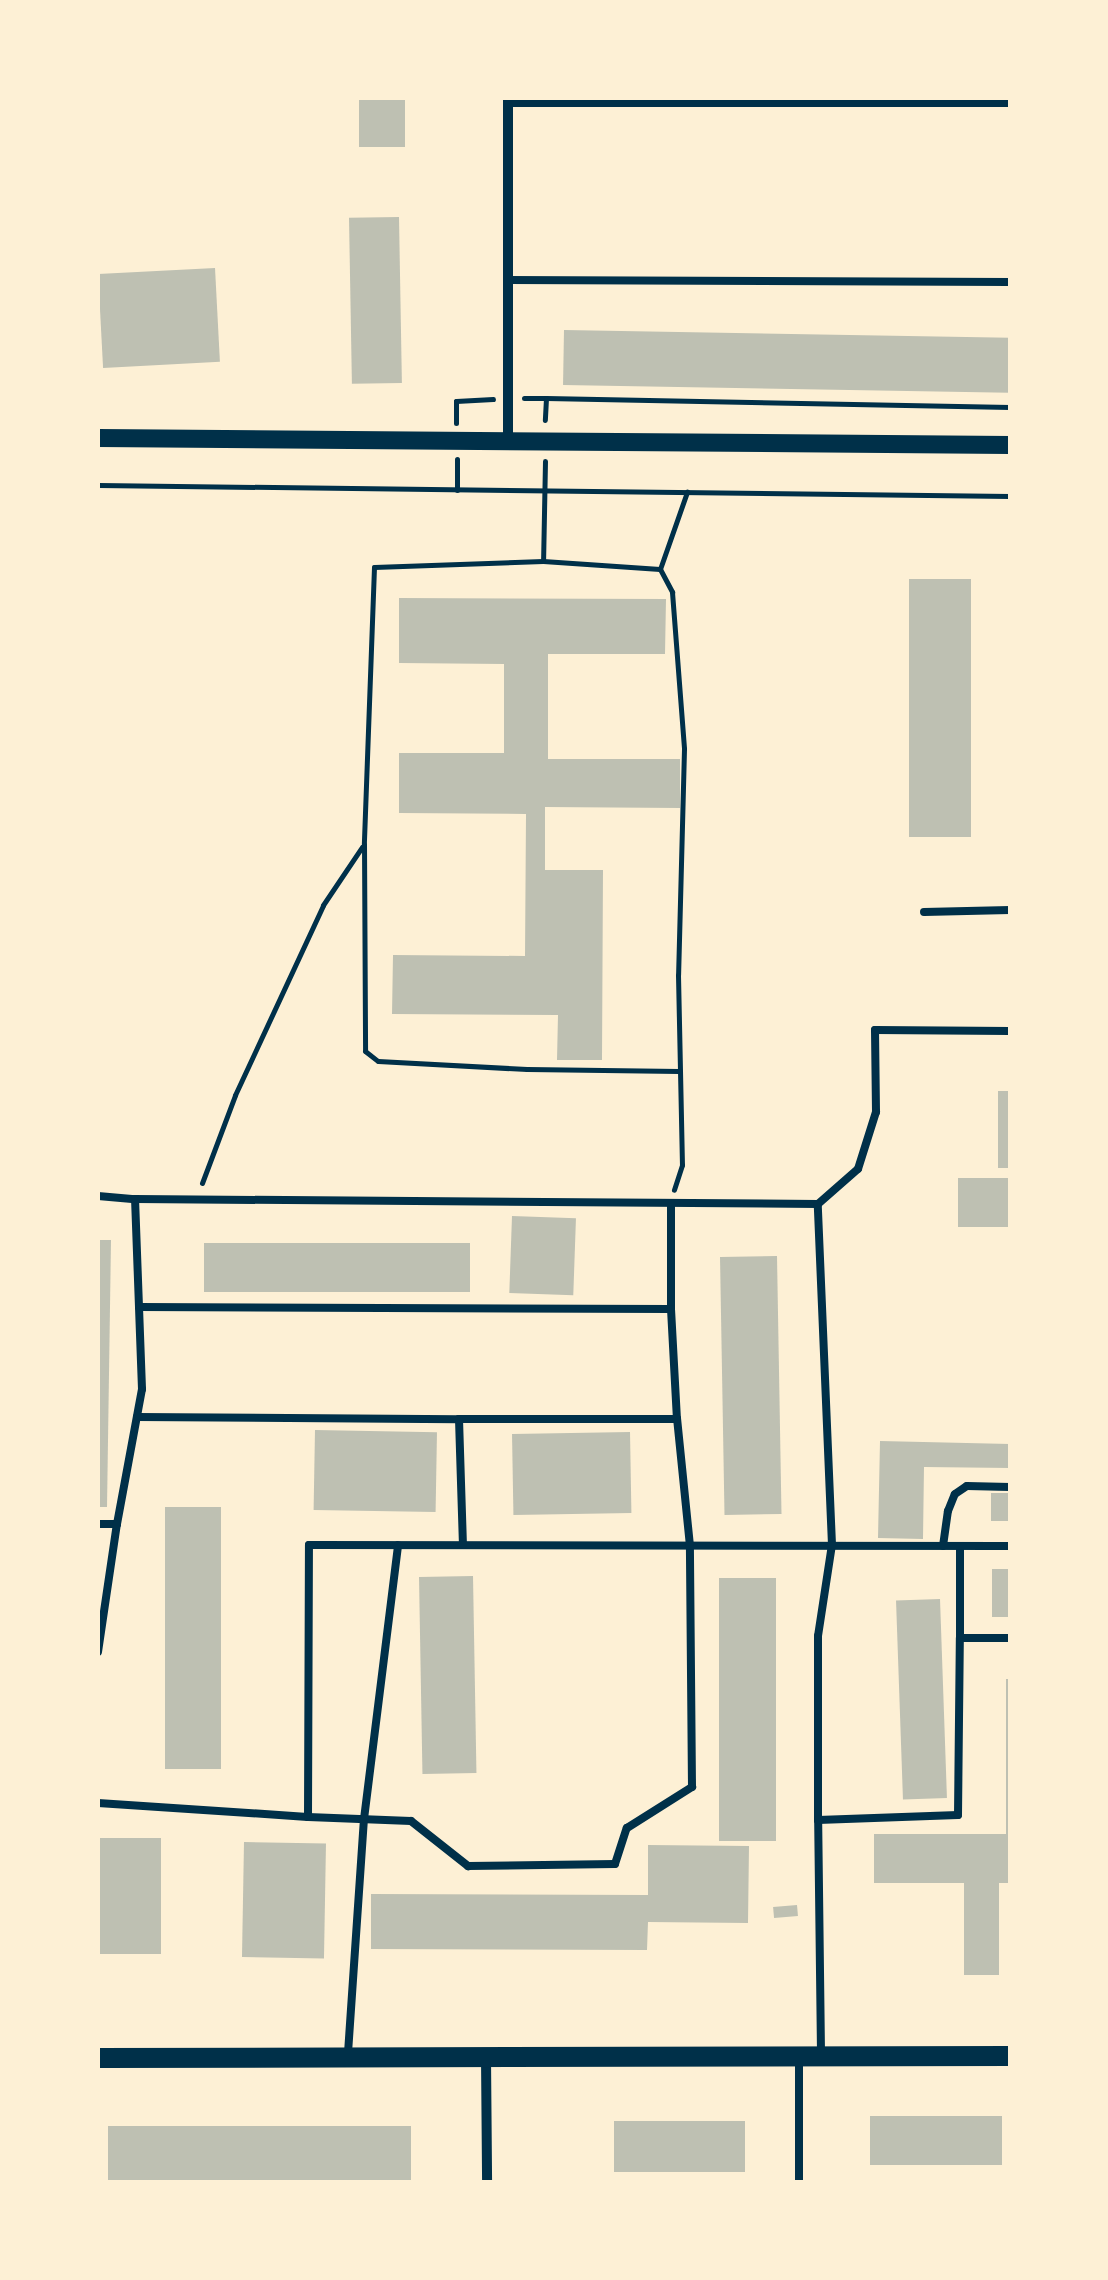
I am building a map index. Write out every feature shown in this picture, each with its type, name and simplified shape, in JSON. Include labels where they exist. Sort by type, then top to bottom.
[{"type":"main road","points":[[98,2058],[1010,2056]]},
{"type":"street","points":[[508,100],[508,444]]},
{"type":"street","points":[[98,438],[1010,446]]},
{"type":"street","points":[[486,2057],[486,2182]]},
{"type":"lane","points":[[508,100],[1010,102]]},
{"type":"lane","points":[[508,280],[1010,282]]},
{"type":"lane","points":[[924,912],[1010,910]]},
{"type":"lane","points":[[98,1196],[818,1204],[858,1169],[876,1112],[875,1030],[1010,1031]]},
{"type":"lane","points":[[98,1652],[142,1389],[135,1198]]},
{"type":"lane","points":[[98,1803],[411,1821],[468,1866],[615,1864],[627,1828],[692,1787],[690,1546],[677,1419],[671,1203]]},
{"type":"lane","points":[[818,1204],[832,1544],[818,1636],[821,2056]]},
{"type":"lane","points":[[139,1306],[671,1309]]},
{"type":"lane","points":[[136,1417],[677,1419]]},
{"type":"lane","points":[[459,1419],[463,1545]]},
{"type":"lane","points":[[943,1546],[955,1494],[967,1486],[1010,1487]]},
{"type":"lane","points":[[98,1524],[117,1524]]},
{"type":"lane","points":[[308,1817],[309,1545],[1010,1546]]},
{"type":"lane","points":[[348,2057],[364,1819],[398,1545]]},
{"type":"lane","points":[[818,1820],[958,1815],[960,1546]]},
{"type":"lane","points":[[960,1638],[1010,1638]]},
{"type":"lane","points":[[798,2056],[799,2182]]},
{"type":"path","points":[[546,398],[1010,407]]},
{"type":"path","points":[[98,485],[1010,496]]},
{"type":"path","points":[[544,490],[544,561]]},
{"type":"path","points":[[671,1203],[682,1165],[684,749],[672,592],[660,568],[687,492]]},
{"type":"path","points":[[660,568],[544,561],[374,567],[364,844],[365,1051],[378,1061],[527,1069],[680,1070]]},
{"type":"path","points":[[196,1199],[235,1095],[323,905],[364,844]]},
{"type":"building","points":[[359,98],[405,98],[405,147],[359,147]]},
{"type":"building","points":[[399,217],[402,383],[352,384],[349,218]]},
{"type":"building","points":[[215,268],[220,362],[103,368],[98,274]]},
{"type":"building","points":[[564,330],[1010,338],[1009,393],[563,385]]},
{"type":"building","points":[[909,579],[971,579],[971,837],[909,837]]},
{"type":"building","points":[[399,598],[666,599],[665,654],[548,654],[548,759],[680,759],[680,808],[545,807],[545,870],[603,870],[602,1060],[557,1060],[558,1015],[392,1014],[393,955],[525,956],[526,814],[399,813],[399,753],[504,753],[504,664],[399,663]]},
{"type":"building","points":[[998,1091],[1010,1091],[1010,1168],[998,1168]]},
{"type":"building","points":[[958,1178],[1010,1178],[1010,1227],[958,1227]]},
{"type":"building","points":[[512,1216],[576,1218],[573,1295],[509,1293]]},
{"type":"building","points":[[98,1240],[111,1240],[107,1507],[98,1507]]},
{"type":"building","points":[[204,1243],[470,1243],[470,1292],[204,1292]]},
{"type":"building","points":[[777,1256],[782,1514],[725,1515],[720,1257]]},
{"type":"building","points":[[315,1430],[437,1432],[436,1512],[314,1510]]},
{"type":"building","points":[[630,1432],[631,1513],[513,1515],[512,1434]]},
{"type":"building","points":[[880,1441],[1010,1444],[1010,1468],[924,1467],[923,1539],[878,1538]]},
{"type":"building","points":[[991,1493],[1010,1493],[1010,1521],[991,1521]]},
{"type":"building","points":[[165,1507],[221,1507],[221,1769],[165,1769]]},
{"type":"building","points":[[992,1569],[1010,1569],[1010,1617],[992,1617]]},
{"type":"building","points":[[473,1576],[476,1773],[422,1774],[419,1577]]},
{"type":"building","points":[[719,1578],[776,1578],[776,1841],[719,1841]]},
{"type":"building","points":[[940,1599],[947,1798],[903,1799],[896,1601]]},
{"type":"building","points":[[1006,1679],[1010,1679],[1010,1883],[999,1883],[999,1975],[964,1975],[964,1883],[874,1883],[874,1834],[1006,1834]]},
{"type":"building","points":[[98,1838],[161,1838],[161,1954],[98,1954]]},
{"type":"building","points":[[244,1842],[326,1843],[324,1958],[242,1957]]},
{"type":"building","points":[[648,1845],[749,1846],[748,1923],[648,1922],[647,1950],[371,1949],[371,1894],[648,1895]]},
{"type":"building","points":[[797,1905],[798,1916],[774,1918],[773,1907]]},
{"type":"building","points":[[870,2116],[1002,2116],[1002,2165],[870,2165]]},
{"type":"building","points":[[614,2121],[745,2121],[745,2172],[614,2172]]},
{"type":"building","points":[[108,2126],[411,2126],[411,2182],[108,2182]]}]
